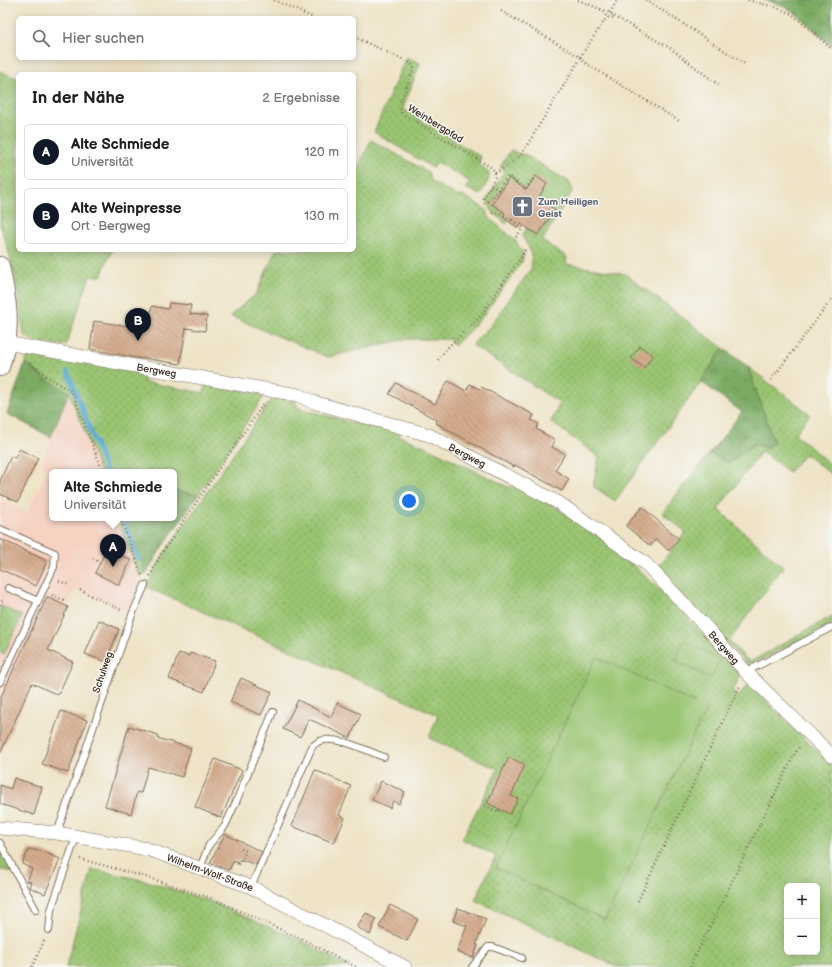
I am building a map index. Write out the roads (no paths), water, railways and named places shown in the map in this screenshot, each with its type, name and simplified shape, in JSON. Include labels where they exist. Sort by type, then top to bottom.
[{"type":"main road","points":[[0,266],[6,296],[7,331],[6,343],[0,367]]},
{"type":"street","name":"Bergweg","points":[[6,343],[298,395],[313,402],[429,435],[559,503],[645,563],[746,672],[832,756]]},
{"type":"street","name":"Wilhelm-Wolf-Straße","points":[[0,828],[57,833],[147,849],[251,887],[405,967]]},
{"type":"lane","points":[[0,529],[55,553],[54,567],[0,682]]},
{"type":"lane","name":"Schulweg","points":[[57,833],[132,615],[145,585]]},
{"type":"lane","points":[[8,588],[38,601]]},
{"type":"lane","points":[[746,672],[832,627]]},
{"type":"lane","points":[[200,868],[209,845],[225,826],[273,712]]},
{"type":"lane","points":[[251,887],[312,747],[318,742],[329,740],[342,742],[384,757]]},
{"type":"lane","points":[[49,930],[51,910],[76,837]]},
{"type":"lane","points":[[0,843],[36,910]]},
{"type":"lane","points":[[472,967],[488,947],[493,947],[522,958]]},
{"type":"waterway","points":[[68,372],[105,469]]},
{"type":"waterway","points":[[124,521],[138,559]]},
{"type":"place","name":"Zum Heiligen Geist","points":[[523,207]]},
{"type":"place","name":"Alte Weinpresse","points":[[138,341]]},
{"type":"place","name":"Alte Schmiede","points":[[113,567]]}]
